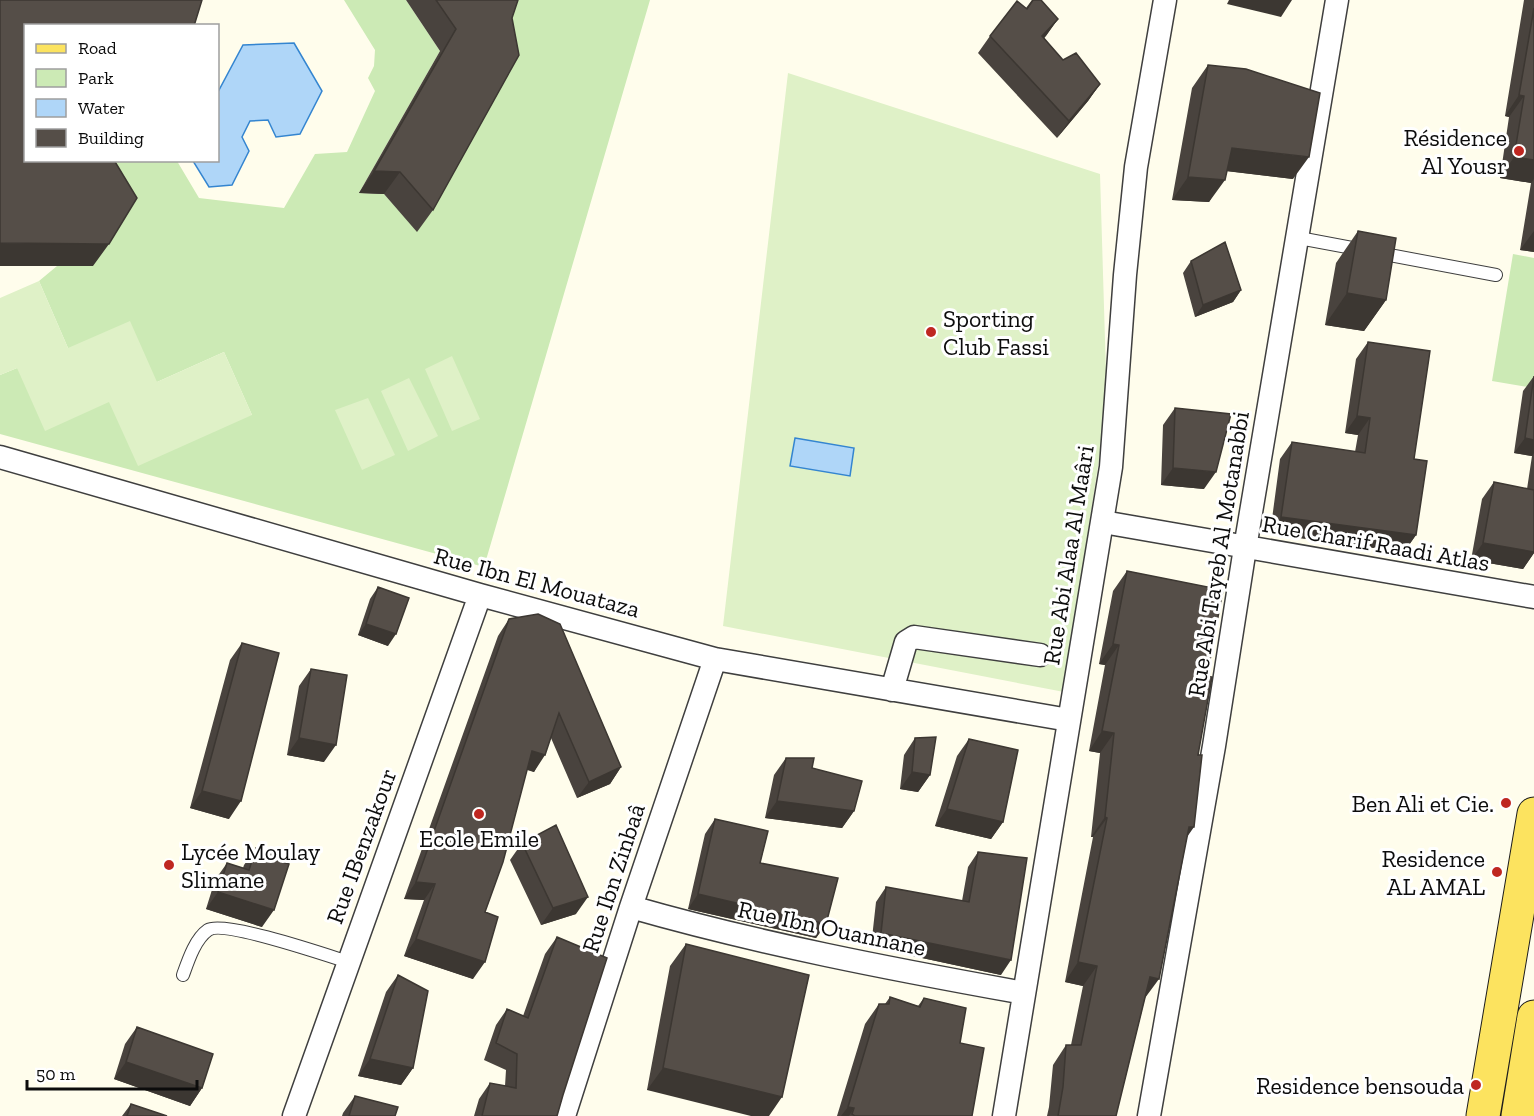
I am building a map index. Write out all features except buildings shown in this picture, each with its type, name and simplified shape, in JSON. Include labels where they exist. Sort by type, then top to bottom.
[{"type":"main road","points":[[1483,1116],[1534,814]]},
{"type":"main road","points":[[1518,1116],[1530,1068],[1534,1017]]},
{"type":"street","name":"Rue Abi Alaa Al Maâri","points":[[1004,1116],[1112,467],[1125,275],[1136,167],[1165,0]]},
{"type":"street","name":"Rue Abi Tayeb Al Motanabbi","points":[[1149,1116],[1214,746],[1337,0]]},
{"type":"street","name":"Rue Ibn El Mouataza","points":[[0,457],[480,596],[715,659],[1069,720]]},
{"type":"street","name":"Rue Charif Raadi Atlas","points":[[1103,522],[1534,597]]},
{"type":"street","name":"Rue IBenzakour","points":[[294,1116],[480,596]]},
{"type":"street","points":[[892,690],[906,642],[914,637],[1040,656]]},
{"type":"street","name":"Rue Ibn Zinbaâ","points":[[564,1116],[631,907],[715,659]]},
{"type":"street","name":"Rue Ibn Ouannane","points":[[631,907],[706,929],[827,957],[1024,993]]},
{"type":"lane","points":[[1299,238],[1496,275]]},
{"type":"lane","points":[[183,975],[189,957],[203,934],[216,927],[255,934],[348,962]]},
{"type":"green space","points":[[344,0],[406,0],[440,51],[359,193],[384,194],[417,231],[509,0],[650,0],[484,567],[0,434],[0,375],[17,368],[109,402],[252,415],[224,352],[157,382],[68,348],[39,281],[57,266],[61,162],[178,162],[199,198],[284,208],[315,154],[347,152],[375,91],[368,78],[374,66],[375,50]]},
{"type":"green space","name":"Sporting Club Fassi","points":[[788,73],[1100,174],[1107,406],[1064,692],[723,626]]},
{"type":"green space","points":[[1513,254],[1534,258],[1534,388],[1492,381]]},
{"type":"green space","points":[[39,281],[68,348],[130,321],[157,382],[224,352],[252,415],[138,466],[109,402],[45,431],[17,368],[0,375],[0,298]]},
{"type":"green space","points":[[452,356],[480,419],[452,431],[425,369]]},
{"type":"green space","points":[[409,378],[438,436],[408,451],[381,391]]},
{"type":"green space","points":[[368,398],[395,455],[362,470],[335,410]]},
{"type":"water","points":[[294,43],[322,91],[300,134],[276,137],[268,120],[250,121],[242,137],[249,151],[232,185],[209,187],[194,162],[219,162],[219,90],[243,45]]},
{"type":"water","points":[[795,438],[854,448],[850,476],[790,466]]},
{"type":"place","name":"Résidence Al Yousr","points":[[1519,151]]},
{"type":"place","name":"Sporting Club Fassi","points":[[931,332]]},
{"type":"place","name":"Ben Ali et Cie.","points":[[1506,803]]},
{"type":"place","name":"Ecole Emile","points":[[479,814]]},
{"type":"place","name":"Lycée Moulay Slimane","points":[[169,865]]},
{"type":"place","name":"Residence AL AMAL","points":[[1497,872]]},
{"type":"place","name":"Residence bensouda","points":[[1476,1085]]}]
